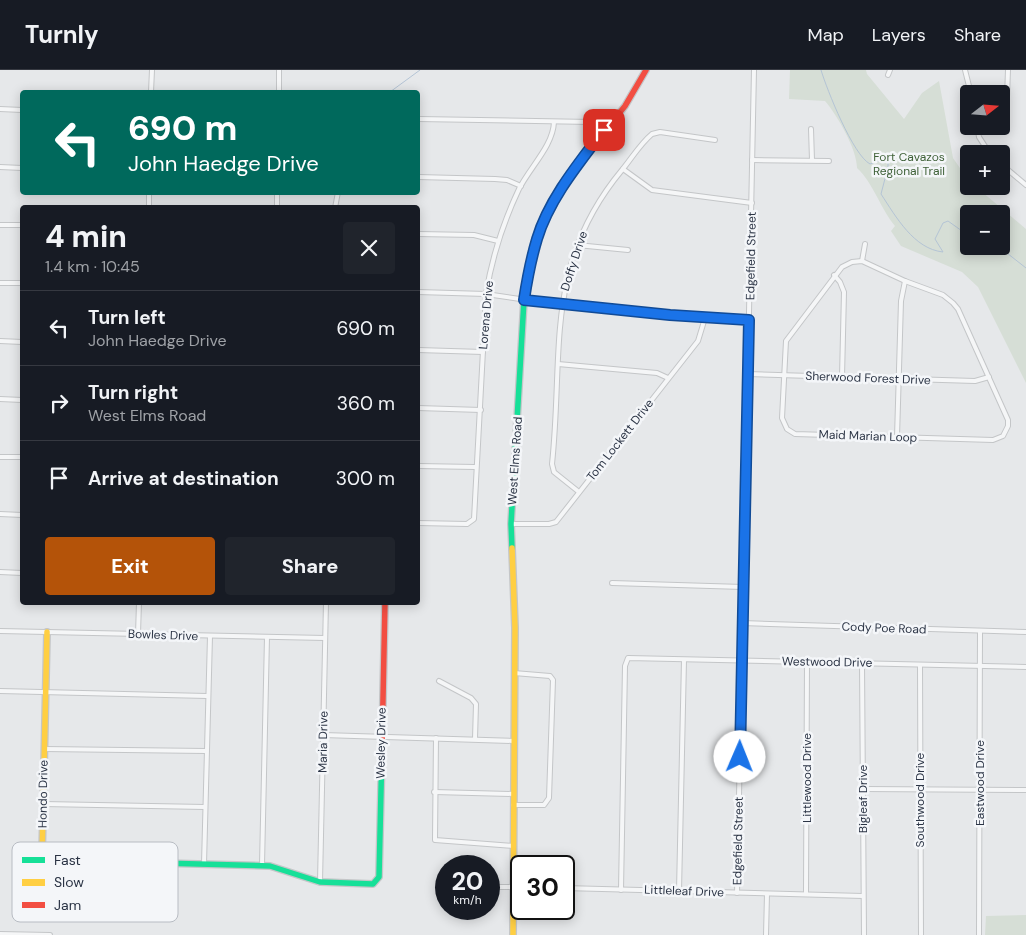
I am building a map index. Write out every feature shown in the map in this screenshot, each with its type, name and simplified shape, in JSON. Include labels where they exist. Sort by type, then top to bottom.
[{"type":"main road","name":"West Elms Road","points":[[513,855],[514,673],[511,524],[524,300],[537,238],[544,222],[570,176],[604,130],[625,106],[646,70]]},
{"type":"main road","name":"Wesley Drive","points":[[376,883],[379,877],[385,605]]},
{"type":"main road","name":"Hondo Drive","points":[[42,842],[47,632]]},
{"type":"main road","name":"Hondo Drive","points":[[178,863],[262,865],[276,867],[320,882],[376,883]]},
{"type":"main road","name":"West Elms Road","points":[[513,920],[513,935]]},
{"type":"street","points":[[151,90],[152,70]]},
{"type":"street","points":[[279,90],[280,70]]},
{"type":"street","name":"Edgefield Street","points":[[737,893],[754,70]]},
{"type":"street","points":[[888,75],[890,70]]},
{"type":"street","points":[[965,70],[969,85]]},
{"type":"street","points":[[1007,85],[1008,70]]},
{"type":"street","points":[[0,109],[20,110]]},
{"type":"street","points":[[420,119],[591,122],[599,125],[604,130]]},
{"type":"street","name":"Lorena Drive","points":[[420,523],[467,524],[472,522],[481,410],[486,294],[498,240],[521,186],[552,137],[554,122]]},
{"type":"street","points":[[811,130],[812,160]]},
{"type":"street","name":"Doffy Drive","points":[[579,492],[557,475],[552,468],[561,305],[567,273],[577,245],[591,214],[623,169],[649,137],[656,132],[715,140]]},
{"type":"street","points":[[752,160],[829,161]]},
{"type":"street","points":[[0,167],[20,168]]},
{"type":"street","points":[[623,169],[652,190],[752,203]]},
{"type":"street","points":[[1010,172],[1026,185]]},
{"type":"street","points":[[420,177],[495,179],[521,186]]},
{"type":"street","points":[[0,225],[20,225]]},
{"type":"street","points":[[420,234],[474,235],[498,240]]},
{"type":"street","points":[[862,260],[865,244]]},
{"type":"street","points":[[577,245],[628,250]]},
{"type":"street","name":"Maid Marian Loop","points":[[862,260],[905,281],[943,295],[953,303],[958,309],[1008,420],[1008,426],[1003,436],[993,440],[791,433],[782,418],[784,350],[790,333],[834,275],[846,264],[862,260]]},
{"type":"street","points":[[834,275],[840,282],[844,292],[842,377]]},
{"type":"street","points":[[897,436],[901,301],[905,281]]},
{"type":"street","points":[[0,283],[20,283]]},
{"type":"street","points":[[420,292],[486,294],[561,305],[705,318],[749,320]]},
{"type":"street","name":"Tom Lockett Drive","points":[[511,524],[553,524],[701,336],[705,318]]},
{"type":"street","points":[[0,342],[20,342]]},
{"type":"street","points":[[420,350],[483,352]]},
{"type":"street","points":[[558,364],[657,373],[668,378]]},
{"type":"street","name":"Sherwood Forest Drive","points":[[747,374],[975,381],[989,377]]},
{"type":"street","points":[[0,399],[20,400]]},
{"type":"street","points":[[420,408],[481,410]]},
{"type":"street","points":[[0,457],[20,457]]},
{"type":"street","points":[[420,466],[475,467]]},
{"type":"street","points":[[0,514],[20,515]]},
{"type":"street","points":[[0,572],[20,573]]},
{"type":"street","points":[[612,583],[742,587]]},
{"type":"street","points":[[138,634],[139,605]]},
{"type":"street","name":"Maria Drive","points":[[320,882],[326,605]]},
{"type":"street","name":"Cody Poe Road","points":[[742,624],[1026,632]]},
{"type":"street","name":"Bowles Drive","points":[[0,631],[325,638]]},
{"type":"street","name":"Eastwood Drive","points":[[980,631],[980,935]]},
{"type":"street","points":[[204,864],[210,636]]},
{"type":"street","points":[[262,865],[267,637]]},
{"type":"street","name":"Westwood Drive","points":[[621,890],[625,666],[628,658],[1026,667]]},
{"type":"street","points":[[679,891],[684,660]]},
{"type":"street","name":"Littlewood Drive","points":[[806,894],[807,662]]},
{"type":"street","name":"Bigleaf Drive","points":[[862,663],[864,935]]},
{"type":"street","name":"Southwood Drive","points":[[920,665],[921,935]]},
{"type":"street","points":[[513,805],[544,805],[549,798],[553,680],[550,676],[542,674],[514,673]]},
{"type":"street","points":[[438,681],[471,698],[476,704],[475,740]]},
{"type":"street","points":[[0,691],[207,696]]},
{"type":"street","points":[[322,735],[514,741]]},
{"type":"street","points":[[436,738],[435,840],[513,846]]},
{"type":"street","points":[[44,749],[206,752]]},
{"type":"street","points":[[863,789],[1026,790]]},
{"type":"street","points":[[434,792],[513,794]]},
{"type":"street","points":[[43,804],[205,807]]},
{"type":"street","name":"Littleleaf Drive","points":[[575,888],[863,896]]},
{"type":"street","points":[[766,935],[767,894]]},
{"type":"street","points":[[0,934],[50,935]]},
{"type":"green space","name":"Fort Cavazos Regional Trail","points":[[790,70],[866,70],[867,74],[904,119],[922,93],[939,81],[953,158],[960,168],[960,195],[986,195],[998,205],[960,205],[960,255],[1010,255],[1010,216],[1026,229],[1026,383],[978,287],[962,272],[901,246],[891,231],[895,226],[868,181],[857,168],[854,151],[846,133],[825,101],[789,99]]},
{"type":"green space","points":[[1026,915],[1026,935],[985,935],[986,916]]},
{"type":"waterway","points":[[393,90],[420,70]]},
{"type":"waterway","points":[[821,70],[841,121],[863,158],[870,164],[884,159],[888,161],[881,194],[907,230],[923,245],[943,252],[935,239],[943,223],[948,221],[960,230]]},
{"type":"waterway","points":[[1009,255],[1026,268]]},
{"type":"traffic: fast","points":[[512,548],[511,524],[524,300],[529,276]]},
{"type":"traffic: fast","points":[[178,863],[270,866],[320,882],[373,884],[379,877],[382,747]]},
{"type":"traffic: slow","points":[[512,548],[515,628],[513,935]]},
{"type":"traffic: slow","points":[[42,842],[47,632]]},
{"type":"traffic: jam","points":[[529,276],[537,238],[559,194],[587,153],[625,106],[646,70]]},
{"type":"traffic: jam","points":[[382,747],[385,605]]},
{"type":"route","points":[[604,130],[570,176],[548,214],[537,238],[524,300],[670,315],[749,320],[742,587],[740,757]]}]
